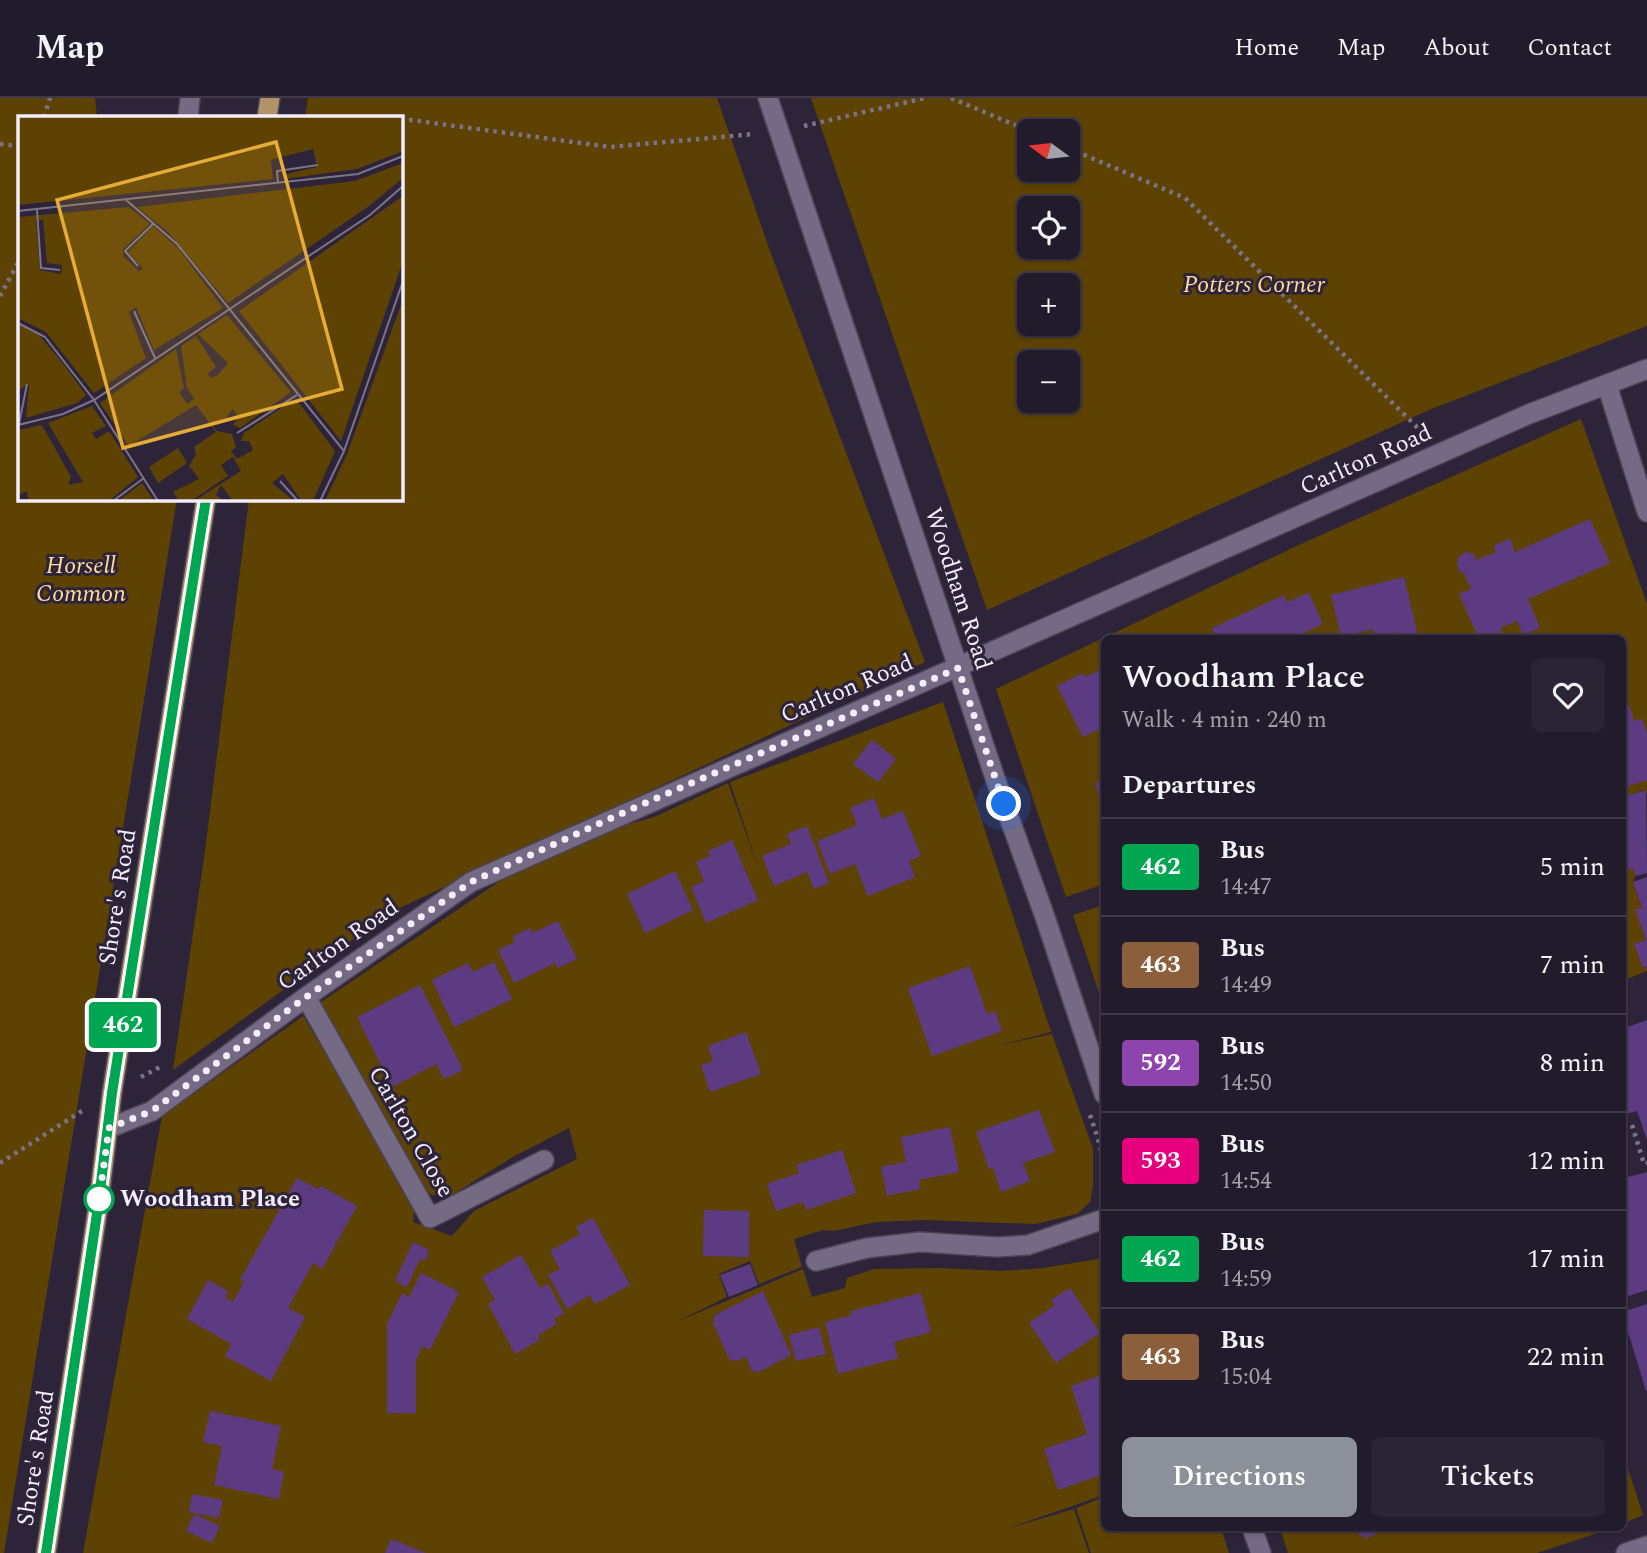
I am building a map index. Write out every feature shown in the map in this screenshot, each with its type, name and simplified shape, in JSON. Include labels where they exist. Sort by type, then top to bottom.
[{"type":"main road","points":[[267,116],[270,98]]},
{"type":"main road","name":"Shore's Road","points":[[46,1553],[112,1093],[206,500]]},
{"type":"street","points":[[187,116],[190,98]]},
{"type":"street","name":"Woodham Road","points":[[768,98],[958,668],[1101,1085]]},
{"type":"street","name":"Carlton Road","points":[[109,1128],[152,1111],[306,997],[471,882],[1529,414],[1647,369]]},
{"type":"street","points":[[1607,385],[1647,512]]},
{"type":"street","name":"Carlton Close","points":[[306,997],[430,1218],[544,1160]]},
{"type":"street","points":[[816,1261],[867,1248],[920,1242],[997,1247],[1028,1245],[1101,1213]]},
{"type":"street","points":[[1253,1531],[1261,1553]]},
{"type":"street","points":[[1626,1553],[1647,1546]]},
{"type":"path","points":[[44,116],[50,98]]},
{"type":"path","points":[[402,122],[411,120],[610,147],[779,132],[925,98]]},
{"type":"path","points":[[951,98],[1017,126]]},
{"type":"path","points":[[0,144],[18,146]]},
{"type":"path","points":[[1080,153],[1185,198],[1443,453]]},
{"type":"path","points":[[0,296],[18,263]]},
{"type":"path","points":[[1089,1111],[1101,1147]]},
{"type":"path","points":[[1632,1125],[1644,1164],[1647,1164]]},
{"type":"green space","name":"Horsell Common","points":[[0,98],[95,98],[97,116],[18,116],[18,500],[177,500],[4,1553],[0,1553]]},
{"type":"green space","points":[[308,98],[717,98],[770,251],[925,662],[389,913],[173,1070],[205,851],[249,500],[402,500],[402,116],[305,116]]},
{"type":"green space","name":"Potters Corner","points":[[811,98],[1647,98],[1647,326],[1429,410],[987,610]]},
{"type":"green space","points":[[1581,419],[1647,604],[1647,795],[1645,790],[1626,796],[1626,635],[1110,635],[1301,544]]},
{"type":"green space","points":[[1101,639],[1101,885],[1066,897],[996,689]]},
{"type":"green space","points":[[943,702],[1051,1032],[997,1046],[1052,1034],[1093,1149],[1093,1185],[1090,1202],[1077,1214],[1035,1224],[925,1220],[876,1222],[833,1231],[823,1230],[794,1239],[802,1267],[759,1284],[750,1261],[719,1274],[727,1297],[678,1321],[803,1269],[812,1297],[845,1288],[847,1278],[874,1269],[1001,1271],[1043,1268],[1101,1258],[1101,1496],[1006,1529],[1074,1509],[1089,1553],[83,1553],[162,1116],[303,1016],[392,1163],[414,1211],[413,1222],[452,1236],[474,1211],[577,1159],[569,1128],[511,1158],[452,1195],[437,1196],[427,1193],[419,1185],[321,1002],[500,881],[619,827],[654,817],[728,783],[758,867],[730,782]]},
{"type":"green space","points":[[1626,867],[1633,868],[1633,882],[1642,908],[1636,911],[1646,940],[1635,944],[1643,968],[1647,967],[1647,971],[1626,979]]},
{"type":"green space","points":[[1101,906],[1101,999],[1073,915]]},
{"type":"green space","points":[[1626,1462],[1643,1515],[1626,1522]]},
{"type":"green space","points":[[1101,1498],[1101,1531],[1222,1531],[1229,1553],[1091,1553],[1076,1508]]},
{"type":"green space","points":[[1281,1531],[1604,1531],[1537,1553],[1288,1553]]},
{"type":"building","points":[[1590,519],[1610,563],[1528,599],[1540,628],[1523,635],[1517,621],[1500,628],[1503,633],[1499,635],[1477,635],[1459,594],[1471,589],[1464,573],[1459,571],[1459,556],[1466,552],[1474,554],[1476,560],[1496,552],[1493,546],[1510,538],[1515,552]]},
{"type":"building","points":[[1404,577],[1418,635],[1397,635],[1396,632],[1374,635],[1373,629],[1341,635],[1331,595]]},
{"type":"building","points":[[1309,593],[1323,624],[1299,635],[1215,635],[1212,628],[1284,595],[1287,602]]},
{"type":"building","points":[[1101,669],[1101,728],[1083,737],[1057,686],[1083,673],[1085,677]]},
{"type":"building","points":[[1629,705],[1634,721],[1642,719],[1647,732],[1647,780],[1626,787],[1626,706]]},
{"type":"building","points":[[872,740],[896,759],[878,782],[853,764]]},
{"type":"building","points":[[1101,781],[1101,803],[1095,783]]},
{"type":"building","points":[[1646,790],[1647,873],[1635,876],[1633,868],[1626,870],[1626,796]]},
{"type":"building","points":[[874,798],[882,819],[903,811],[921,856],[909,861],[915,877],[868,896],[855,864],[830,874],[817,841],[857,825],[850,808]]},
{"type":"building","points":[[807,826],[829,883],[814,889],[807,872],[774,886],[762,856],[791,844],[787,834]]},
{"type":"building","points":[[732,840],[758,900],[706,923],[691,887],[704,881],[696,862],[710,856],[708,851]]},
{"type":"building","points":[[675,871],[693,910],[645,933],[627,894]]},
{"type":"building","points":[[1647,877],[1647,967],[1643,968],[1634,944],[1646,940],[1635,910],[1642,908],[1633,882]]},
{"type":"building","points":[[558,921],[577,959],[558,968],[555,963],[514,983],[498,950],[515,942],[512,937],[530,928],[532,933]]},
{"type":"building","points":[[494,962],[512,999],[454,1027],[432,980],[468,963],[473,972]]},
{"type":"building","points":[[970,966],[987,1014],[995,1011],[1002,1031],[932,1056],[908,988]]},
{"type":"building","points":[[420,985],[463,1070],[444,1079],[436,1064],[392,1087],[357,1017]]},
{"type":"building","points":[[1647,1020],[1647,1140],[1637,1111],[1626,1114],[1626,1028]]},
{"type":"building","points":[[746,1032],[761,1074],[710,1092],[701,1065],[713,1061],[708,1046]]},
{"type":"building","points":[[1039,1110],[1055,1152],[1023,1163],[1030,1181],[1001,1192],[993,1168],[989,1169],[976,1132]]},
{"type":"building","points":[[950,1127],[959,1172],[919,1180],[920,1189],[887,1196],[881,1167],[906,1162],[901,1137]]},
{"type":"building","points":[[842,1150],[856,1193],[806,1210],[803,1202],[776,1211],[767,1184],[799,1173],[796,1165]]},
{"type":"building","points":[[1626,1171],[1628,1177],[1647,1172],[1647,1290],[1626,1297]]},
{"type":"building","points":[[297,1178],[318,1189],[321,1186],[357,1206],[322,1269],[313,1263],[288,1308],[305,1317],[271,1381],[225,1356],[231,1344],[187,1319],[208,1280],[228,1291],[225,1297],[233,1302],[244,1282],[240,1280]]},
{"type":"building","points":[[704,1210],[749,1211],[749,1257],[703,1256]]},
{"type":"building","points":[[593,1218],[630,1285],[595,1304],[590,1295],[567,1309],[548,1275],[560,1269],[550,1251],[580,1234],[576,1227]]},
{"type":"building","points":[[413,1242],[429,1250],[425,1261],[420,1259],[407,1287],[395,1281]]},
{"type":"building","points":[[521,1255],[540,1288],[548,1284],[564,1313],[554,1319],[557,1324],[538,1335],[540,1340],[515,1354],[488,1304],[495,1300],[482,1277]]},
{"type":"building","points":[[750,1264],[758,1285],[729,1297],[720,1275]]},
{"type":"building","points":[[421,1273],[459,1292],[430,1350],[422,1346],[416,1360],[416,1413],[387,1413],[387,1324],[402,1293],[409,1297]]},
{"type":"building","points":[[1070,1288],[1100,1333],[1056,1363],[1029,1323],[1055,1305],[1051,1300]]},
{"type":"building","points":[[763,1291],[791,1355],[759,1372],[752,1371],[746,1357],[736,1361],[729,1359],[713,1323],[715,1315]]},
{"type":"building","points":[[921,1293],[931,1332],[894,1342],[898,1358],[838,1374],[825,1322],[852,1315],[851,1311]]},
{"type":"building","points":[[1647,1304],[1647,1391],[1626,1325],[1626,1311]]},
{"type":"building","points":[[819,1327],[826,1354],[796,1361],[789,1335]]},
{"type":"building","points":[[1101,1375],[1101,1475],[1058,1490],[1044,1449],[1087,1434],[1071,1386]]},
{"type":"building","points":[[210,1411],[281,1426],[272,1469],[284,1472],[279,1499],[214,1485],[222,1446],[203,1442]]},
{"type":"building","points":[[192,1494],[223,1500],[219,1518],[189,1512]]},
{"type":"building","points":[[194,1514],[220,1526],[212,1543],[186,1531]]},
{"type":"building","points":[[1357,1531],[1378,1531],[1366,1538]]},
{"type":"building","points":[[391,1539],[426,1553],[385,1553]]},
{"type":"bus line","name":"462","points":[[46,1553],[98,1207],[112,1093],[206,500]]},
{"type":"place","name":"Woodham Place","points":[[99,1199]]},
{"type":"route","points":[[99,1199],[98,1207],[109,1128],[152,1111],[306,997],[471,882],[627,811],[958,668],[1004,804]]}]
